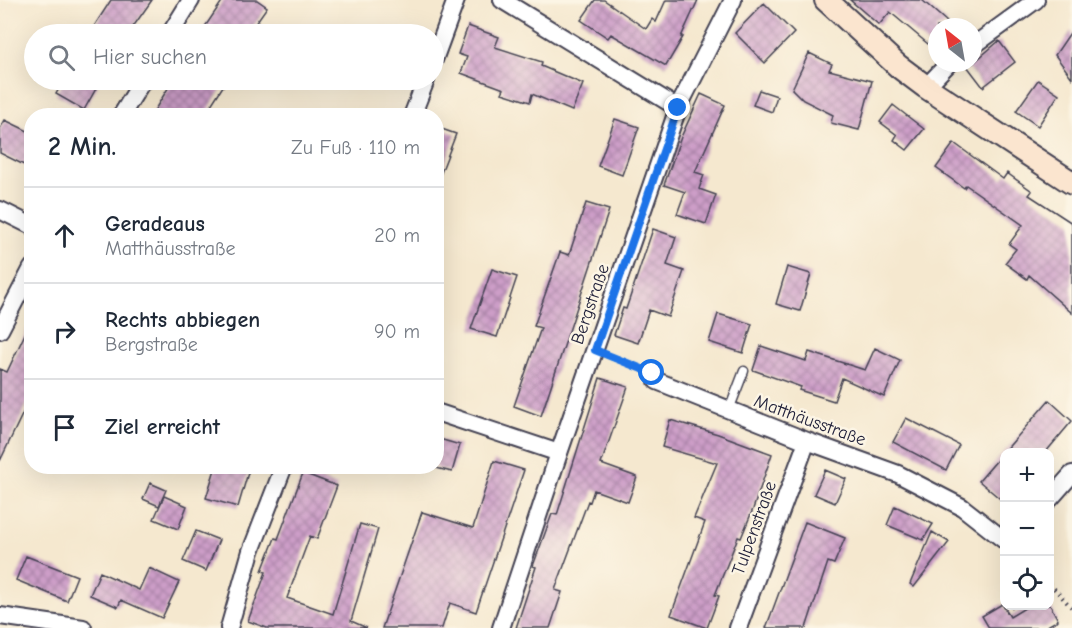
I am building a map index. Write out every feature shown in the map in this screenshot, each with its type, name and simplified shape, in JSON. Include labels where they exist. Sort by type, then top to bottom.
[{"type":"street","points":[[176,24],[191,0]]},
{"type":"street","points":[[444,33],[456,0]]},
{"type":"street","points":[[502,0],[678,108]]},
{"type":"street","name":"Bergstraße","points":[[501,628],[678,108],[733,0]]},
{"type":"street","points":[[826,0],[898,66],[926,87],[1072,183]]},
{"type":"street","points":[[982,39],[1036,0]]},
{"type":"street","points":[[926,87],[940,72]]},
{"type":"street","points":[[126,108],[136,90]]},
{"type":"street","points":[[415,108],[422,90]]},
{"type":"street","points":[[0,210],[24,222]]},
{"type":"street","points":[[0,330],[24,284]]},
{"type":"street","name":"Matthäusstraße","points":[[657,381],[807,441],[898,474],[962,507],[1000,536]]},
{"type":"street","points":[[444,415],[559,453]]},
{"type":"street","name":"Tulpenstraße","points":[[738,628],[807,441]]},
{"type":"street","points":[[229,628],[251,551],[281,474]]},
{"type":"street","points":[[1054,494],[1072,474]]},
{"type":"street","points":[[0,616],[83,628]]},
{"type":"lane","points":[[729,410],[744,371]]},
{"type":"path","points":[[595,350],[652,373],[657,381]]},
{"type":"path","points":[[1054,588],[1072,608]]},
{"type":"building","points":[[111,0],[152,0],[135,24],[95,24]]},
{"type":"building","points":[[223,0],[257,0],[267,7],[255,24],[207,24]]},
{"type":"building","points":[[595,0],[604,0],[646,29],[652,19],[656,22],[666,0],[698,0],[681,37],[683,37],[666,66],[611,34],[608,38],[581,20]]},
{"type":"building","points":[[850,0],[922,0],[942,18],[928,18],[928,44],[890,12],[879,25]]},
{"type":"building","points":[[764,3],[794,33],[765,63],[735,33]]},
{"type":"building","points":[[468,26],[499,37],[495,47],[542,62],[541,66],[583,84],[572,111],[532,94],[530,102],[502,93],[504,89],[461,73],[467,57],[458,54]]},
{"type":"building","points":[[1072,30],[1072,78],[1055,55]]},
{"type":"building","points":[[999,41],[1015,62],[983,87],[972,72],[982,72],[982,55]]},
{"type":"building","points":[[809,53],[832,64],[829,70],[872,81],[859,130],[831,123],[833,115],[803,100],[792,89]]},
{"type":"building","points":[[1038,80],[1059,94],[1038,126],[1016,111]]},
{"type":"building","points":[[58,90],[95,90],[85,108],[80,108],[56,94]]},
{"type":"building","points":[[167,90],[221,90],[209,108],[156,108]]},
{"type":"building","points":[[759,90],[777,96],[772,112],[753,105]]},
{"type":"building","points":[[701,94],[725,105],[695,172],[704,175],[699,189],[716,195],[706,224],[677,214],[685,192],[664,185],[681,137]]},
{"type":"building","points":[[893,105],[924,129],[907,150],[894,140],[897,135],[880,122]]},
{"type":"building","points":[[615,119],[639,127],[622,175],[598,166]]},
{"type":"building","points":[[5,120],[24,129],[24,165],[0,153],[0,129]]},
{"type":"building","points":[[444,130],[456,134],[444,165]]},
{"type":"building","points":[[954,143],[1003,179],[1007,173],[1032,191],[1029,195],[1072,223],[1072,313],[1029,275],[1027,279],[1005,263],[1016,249],[1009,244],[1023,225],[966,185],[964,188],[936,168]]},
{"type":"building","points":[[586,203],[609,210],[541,416],[514,406],[541,328],[534,326],[560,252],[569,255]]},
{"type":"building","points":[[653,229],[676,237],[667,265],[684,271],[668,317],[649,310],[638,343],[614,335],[623,308],[626,309]]},
{"type":"building","points":[[787,267],[811,274],[800,311],[776,304]]},
{"type":"building","points":[[492,269],[517,277],[497,337],[471,329]]},
{"type":"building","points":[[718,314],[752,324],[743,353],[709,342]]},
{"type":"building","points":[[24,336],[24,411],[0,461],[0,369],[7,372]]},
{"type":"building","points":[[761,346],[806,361],[809,352],[865,370],[875,348],[900,360],[884,397],[842,378],[834,401],[799,390],[801,387],[753,370]]},
{"type":"building","points":[[600,378],[628,387],[601,464],[637,477],[628,502],[594,490],[555,590],[562,592],[550,628],[516,628],[536,567],[533,566],[552,514],[557,515]]},
{"type":"building","points":[[1049,400],[1072,421],[1049,448],[1008,448]]},
{"type":"building","points":[[906,418],[959,445],[946,470],[893,442]]},
{"type":"building","points":[[670,420],[718,434],[772,454],[753,509],[741,538],[738,537],[715,595],[719,596],[707,628],[671,615],[705,522],[694,518],[717,463],[662,447]]},
{"type":"building","points":[[444,440],[460,445],[452,472],[444,470]]},
{"type":"building","points":[[1000,457],[1000,499],[979,481]]},
{"type":"building","points":[[494,461],[524,470],[476,612],[450,603],[442,628],[382,628],[422,512],[473,528]]},
{"type":"building","points":[[825,470],[846,479],[835,503],[814,494]]},
{"type":"building","points":[[214,474],[248,474],[238,507],[206,498]]},
{"type":"building","points":[[303,474],[337,486],[317,539],[310,536],[287,598],[333,614],[360,524],[378,529],[351,621],[367,628],[267,628],[248,621],[266,572],[262,571],[275,538],[278,539]]},
{"type":"building","points":[[150,483],[166,490],[159,506],[143,499]]},
{"type":"building","points":[[164,496],[187,506],[178,529],[154,519]]},
{"type":"building","points":[[895,506],[933,524],[923,540],[887,525]]},
{"type":"building","points":[[805,522],[845,538],[834,564],[828,562],[806,628],[766,628]]},
{"type":"building","points":[[196,531],[219,540],[206,571],[183,561]]},
{"type":"building","points":[[932,532],[949,542],[914,587],[910,584]]},
{"type":"building","points":[[26,556],[77,576],[67,601],[16,580]]},
{"type":"building","points":[[149,568],[179,582],[162,618],[121,600],[118,607],[90,595],[100,572],[139,590]]},
{"type":"building","points":[[1000,605],[1000,610],[1006,610],[1010,617],[1021,610],[1053,610],[1058,620],[1044,628],[989,628],[982,616]]},
{"type":"route","points":[[652,373],[595,350],[678,108]]}]
